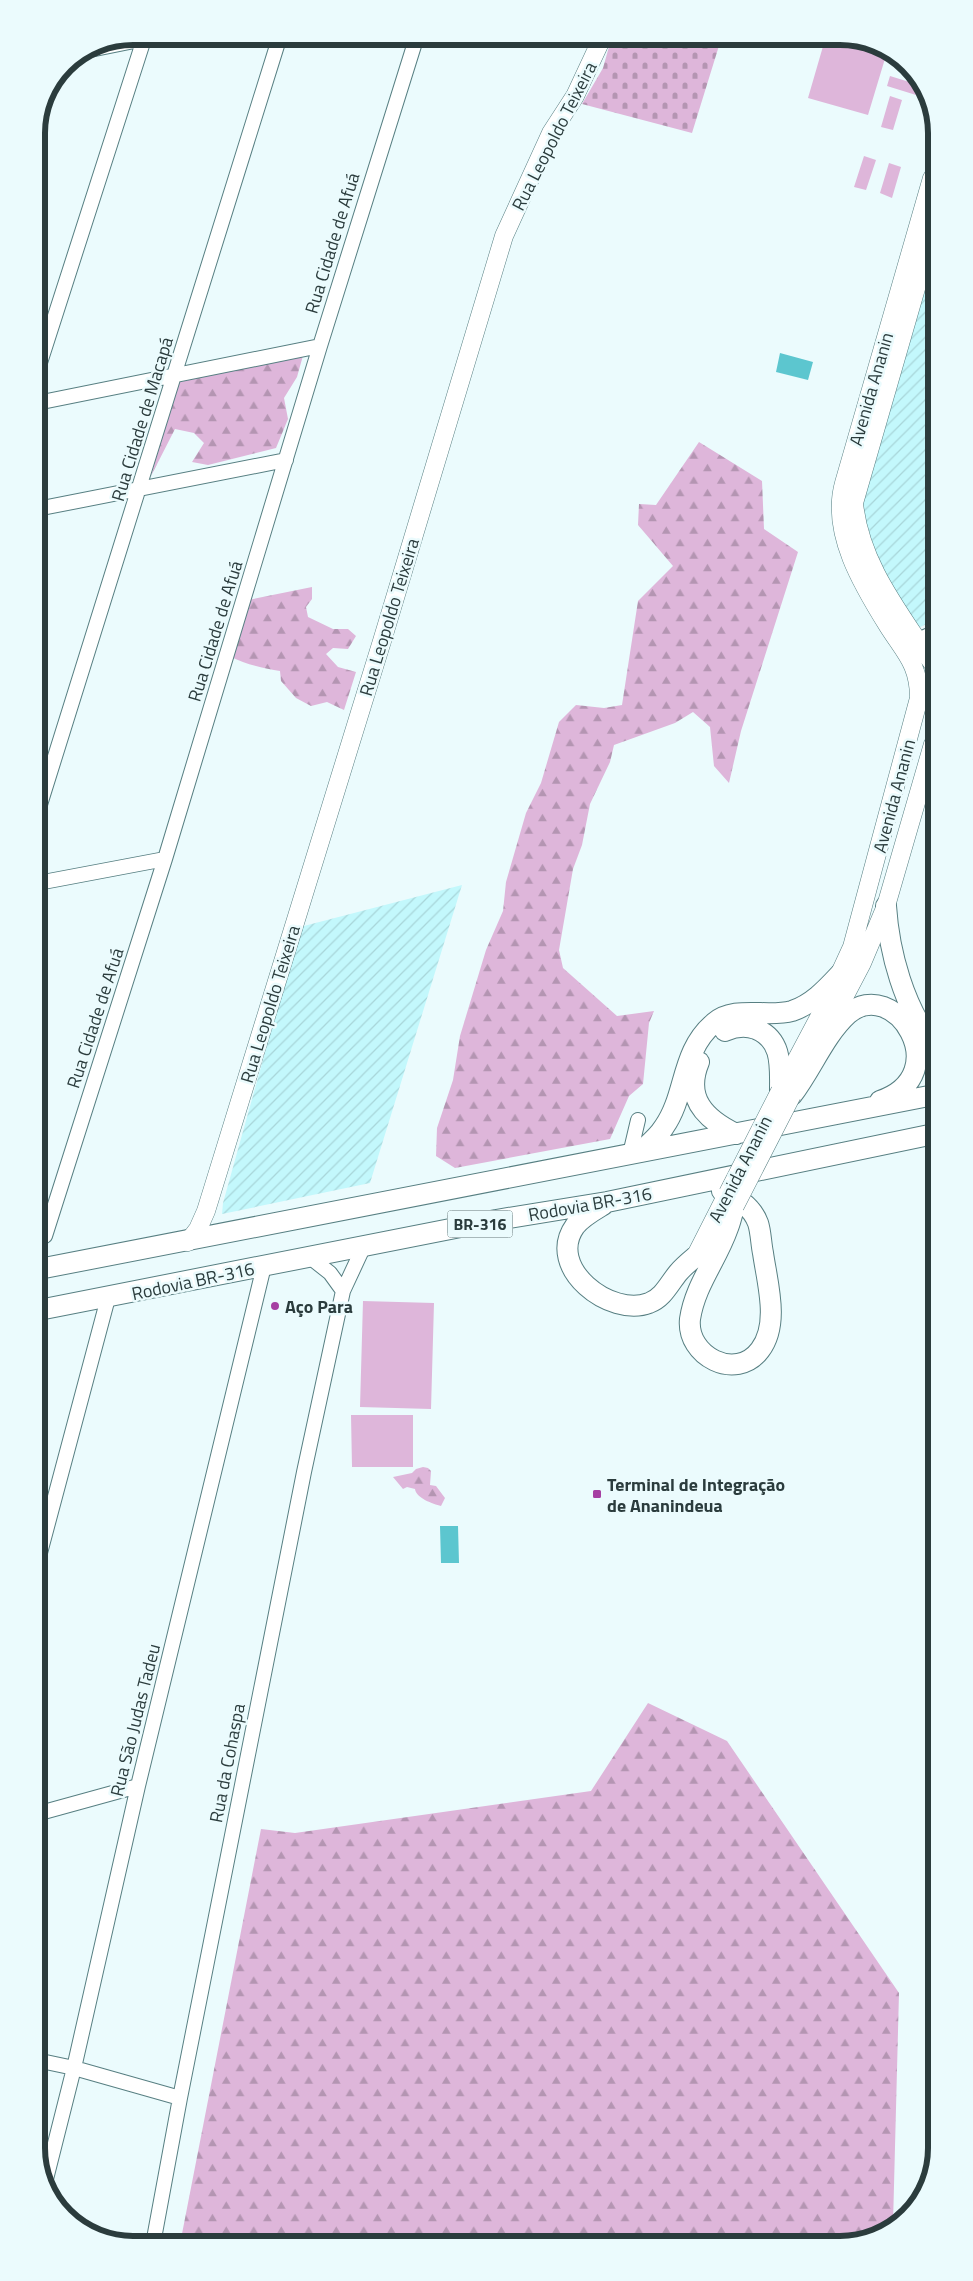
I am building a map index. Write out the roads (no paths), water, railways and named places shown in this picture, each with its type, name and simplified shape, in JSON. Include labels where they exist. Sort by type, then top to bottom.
[{"type":"highway","points":[[886,906],[888,936],[897,969],[928,1038]]},
{"type":"highway","points":[[635,1153],[664,1128],[676,1100],[689,1058],[696,1044],[716,1020],[730,1015],[767,1015],[791,1011],[809,1004],[842,972]]},
{"type":"highway","points":[[736,1134],[715,1123],[705,1114],[694,1090],[694,1078],[700,1059],[706,1047],[720,1033],[738,1026],[749,1027],[767,1034],[778,1050],[786,1093],[807,1076],[826,1041],[850,1012],[869,1005],[881,1006],[898,1015],[910,1032],[918,1052],[917,1064],[906,1086],[890,1098],[854,1113]]},
{"type":"highway","name":"BR-316","points":[[45,1268],[188,1242],[635,1153],[854,1113],[928,1096]]},
{"type":"highway","name":"Rodovia BR-316","points":[[45,1309],[363,1248],[496,1220],[607,1202],[696,1184],[733,1174],[928,1135]]},
{"type":"highway","points":[[696,1184],[733,1196],[749,1208],[758,1223],[770,1300],[768,1335],[754,1356],[742,1363],[728,1364],[713,1360],[701,1352],[694,1343],[690,1320],[697,1290],[728,1229],[729,1204]]},
{"type":"highway","points":[[607,1202],[588,1214],[575,1226],[569,1240],[572,1270],[594,1292],[630,1306],[650,1303],[660,1297],[678,1273],[694,1257]]},
{"type":"main road","name":"Rua Leopoldo Teixeira","points":[[188,1242],[198,1229],[206,1211],[385,632],[504,236],[552,133],[575,96],[599,45]]},
{"type":"main road","name":"Avenida Ananin","points":[[920,642],[874,603],[857,570],[839,510],[840,498],[928,192]]},
{"type":"main road","name":"Avenida Ananin","points":[[928,246],[854,503],[858,530],[868,556],[898,614],[928,656]]},
{"type":"main road","name":"Avenida Ananin","points":[[694,1257],[729,1204],[786,1093],[852,947],[918,706],[926,692],[915,667],[920,642]]},
{"type":"main road","name":"Avenida Ananin","points":[[786,1093],[862,963],[886,906],[928,761]]},
{"type":"main road","points":[[206,1211],[210,1223],[221,1234]]},
{"type":"street","points":[[45,347],[143,45]]},
{"type":"street","name":"Rua Cidade de Macapá","points":[[45,789],[141,490],[174,375],[277,45]]},
{"type":"street","name":"Rua Cidade de Afuá","points":[[45,1236],[165,859],[320,346],[414,45]]},
{"type":"street","points":[[45,401],[320,346]]},
{"type":"street","points":[[45,508],[286,460]]},
{"type":"street","points":[[45,883],[165,859]]},
{"type":"street","points":[[635,1153],[638,1120]]},
{"type":"street","name":"Rua da Cohaspa","points":[[154,2236],[304,1472],[343,1291],[363,1248]]},
{"type":"street","points":[[311,1258],[330,1272],[343,1291]]},
{"type":"street","name":"Rua São Judas Tadeu","points":[[48,2171],[74,2068],[138,1786],[264,1266]]},
{"type":"street","points":[[45,1534],[108,1298]]},
{"type":"street","points":[[45,1812],[138,1786]]},
{"type":"street","points":[[45,2062],[74,2068],[180,2098]]},
{"type":"water","points":[[780,353],[813,362],[808,380],[776,372]]},
{"type":"water","points":[[440,1526],[458,1526],[459,1563],[441,1563]]},
{"type":"place","name":"Aço Para","points":[[275,1306]]},
{"type":"place","name":"Terminal de Integração de Ananindeua","points":[[597,1494]]}]
